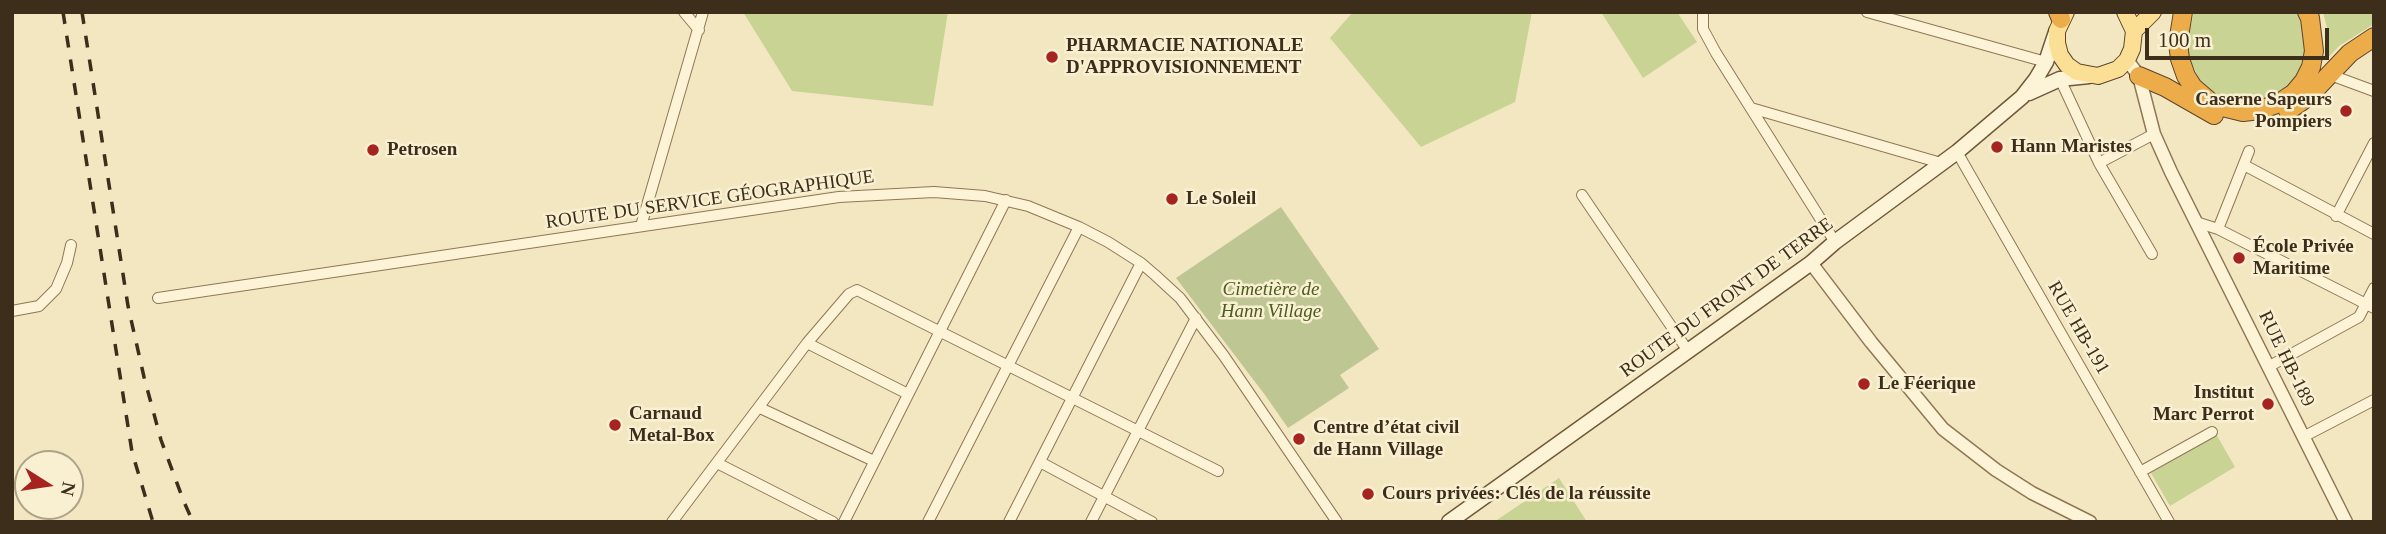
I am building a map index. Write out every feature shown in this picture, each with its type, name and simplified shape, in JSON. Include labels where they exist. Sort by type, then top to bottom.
[{"type":"highway","points":[[2183,12],[2178,43],[2186,76],[2199,93],[2214,105],[2243,111],[2260,110],[2279,103],[2294,93],[2304,81],[2311,67],[2314,51],[2307,12]]},
{"type":"highway","points":[[2139,76],[2165,87],[2213,115],[2256,121],[2290,110],[2309,96],[2350,53],[2374,37]]},
{"type":"main road","points":[[2022,97],[2060,79],[2107,75],[2118,69],[2127,61],[2132,49],[2134,31],[2125,12]]},
{"type":"main road","points":[[2134,31],[2153,12]]},
{"type":"main road","points":[[2022,97],[2046,62],[2060,19]]},
{"type":"main road","points":[[2060,19],[2057,43],[2060,55],[2067,65],[2089,76]]},
{"type":"main road","name":"ROUTE DU FRONT DE TERRE","points":[[1448,522],[1811,263],[1835,242],[1957,152],[2022,97]]},
{"type":"street","points":[[684,12],[699,30]]},
{"type":"street","points":[[641,226],[704,12]]},
{"type":"street","points":[[1703,12],[1703,29],[1716,53],[1835,242]]},
{"type":"street","points":[[1867,12],[2046,62]]},
{"type":"street","name":"RUE HB-189","points":[[2127,61],[2139,76],[2154,134],[2346,522]]},
{"type":"street","points":[[2328,74],[2374,91]]},
{"type":"street","points":[[2060,79],[2099,163],[2152,254]]},
{"type":"street","points":[[1751,108],[1941,163]]},
{"type":"street","points":[[2099,163],[2154,134]]},
{"type":"street","points":[[2336,216],[2374,143]]},
{"type":"street","points":[[2218,229],[2249,151]]},
{"type":"street","name":"RUE HB-191","points":[[1957,152],[2169,522]]},
{"type":"street","points":[[2244,165],[2374,234]]},
{"type":"street","name":"ROUTE DU SERVICE GÉOGRAPHIQUE","points":[[158,298],[839,197],[934,192],[1006,200],[1028,205],[1108,242],[1141,263],[1180,298],[1224,356],[1337,522]]},
{"type":"street","points":[[1582,195],[1688,351]]},
{"type":"street","points":[[844,522],[1006,200]]},
{"type":"street","points":[[2196,222],[2218,229],[2370,306]]},
{"type":"street","points":[[928,522],[1079,227]]},
{"type":"street","points":[[12,311],[39,306],[56,289],[71,245]]},
{"type":"street","points":[[1009,522],[1141,263]]},
{"type":"street","points":[[1811,263],[1871,342],[1943,429],[1996,470],[2032,493],[2090,522]]},
{"type":"street","points":[[2268,367],[2358,317],[2370,306],[2374,288]]},
{"type":"street","points":[[673,522],[807,344],[849,294],[857,290],[1218,471]]},
{"type":"street","points":[[1091,522],[1196,318]]},
{"type":"street","points":[[807,344],[908,394]]},
{"type":"street","points":[[2303,437],[2374,400]]},
{"type":"street","points":[[760,408],[874,461]]},
{"type":"street","points":[[2140,472],[2212,432]]},
{"type":"street","points":[[1040,462],[1152,522]]},
{"type":"street","points":[[717,463],[833,522]]},
{"type":"green space","points":[[743,12],[948,12],[933,106],[792,91]]},
{"type":"green space","points":[[1353,12],[1532,12],[1515,102],[1421,147],[1330,38]]},
{"type":"green space","points":[[1601,12],[1677,12],[1697,42],[1643,78]]},
{"type":"green space","points":[[2194,12],[2299,12],[2307,28],[2307,44],[2304,64],[2297,78],[2287,90],[2268,100],[2243,103],[2224,101],[2211,93],[2201,83],[2189,57],[2187,42]]},
{"type":"green space","points":[[2323,12],[2374,12],[2374,24],[2339,46],[2327,59],[2328,32]]},
{"type":"green space","name":"Cimetière de Hann Village","points":[[1281,207],[1379,349],[1340,375],[1349,388],[1288,428],[1176,278]]},
{"type":"green space","points":[[2216,434],[2235,467],[2170,506],[2151,473]]},
{"type":"green space","points":[[1559,478],[1587,522],[1494,522]]},
{"type":"railway","points":[[63,12],[132,452],[153,522]]},
{"type":"railway","points":[[82,12],[128,306],[161,440],[193,522]]},
{"type":"place","name":"PHARMACIE NATIONALE D'APPROVISIONNEMENT","points":[[1052,57]]},
{"type":"place","name":"Caserne Sapeurs Pompiers","points":[[2346,111]]},
{"type":"place","name":"Hann Maristes","points":[[1997,147]]},
{"type":"place","name":"Petrosen","points":[[373,150]]},
{"type":"place","name":"Le Soleil","points":[[1172,199]]},
{"type":"place","name":"École Privée Maritime","points":[[2239,258]]},
{"type":"place","name":"Le Féerique","points":[[1864,384]]},
{"type":"place","name":"Institut Marc Perrot","points":[[2268,404]]},
{"type":"place","name":"Carnaud Metal-Box","points":[[615,425]]},
{"type":"place","name":"Centre d’état civil de Hann Village","points":[[1299,439]]},
{"type":"place","name":"Cours privées: Clés de la réussite","points":[[1368,494]]}]
